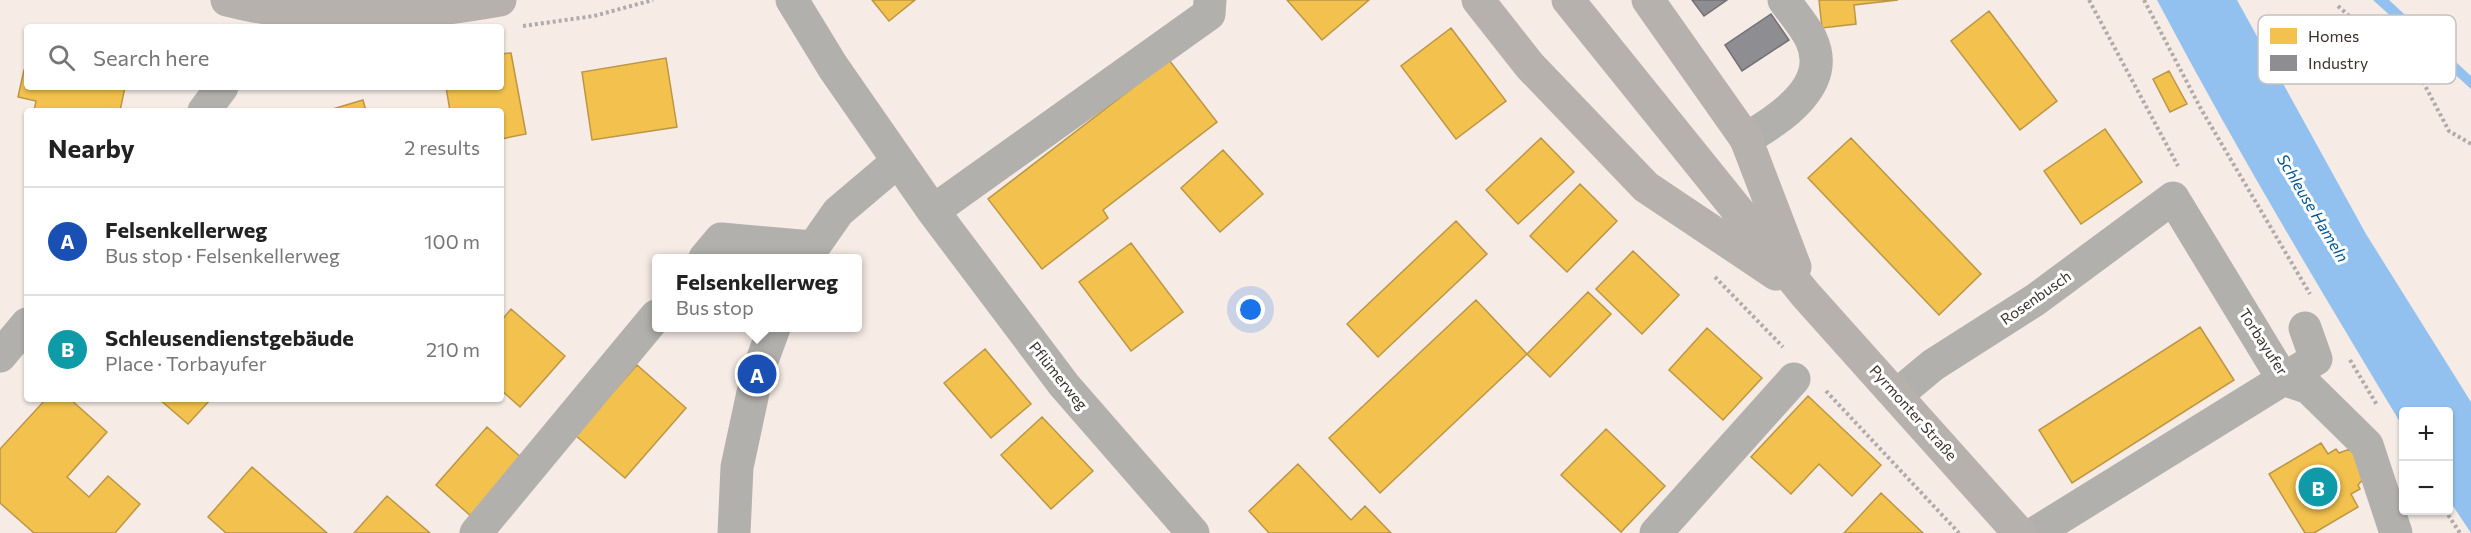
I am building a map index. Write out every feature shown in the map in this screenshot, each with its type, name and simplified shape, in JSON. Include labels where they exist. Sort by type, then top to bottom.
[{"type":"main road","points":[[227,0],[261,18],[362,16],[459,7],[507,14]]},
{"type":"main road","points":[[1478,0],[1530,66],[1646,187],[1805,294]]},
{"type":"main road","points":[[1568,0],[1805,294]]},
{"type":"main road","points":[[1648,0],[1746,139],[1805,294]]},
{"type":"main road","name":"Pyrmonter Straße","points":[[1805,294],[2019,533]]},
{"type":"street","name":"Pflümerweg","points":[[792,0],[833,67],[897,162],[1064,385],[1194,533]]},
{"type":"street","points":[[1746,139],[1766,127],[1800,99],[1811,82],[1816,67],[1815,52],[1810,38],[1784,0]]},
{"type":"street","points":[[933,211],[1210,7]]},
{"type":"street","points":[[206,108],[220,90]]},
{"type":"street","points":[[708,254],[721,239],[809,253],[838,212],[897,162]]},
{"type":"street","name":"Torbayufer","points":[[2173,198],[2283,379],[2309,388],[2367,445],[2396,533]]},
{"type":"street","name":"Rosenbusch","points":[[1897,395],[1933,365],[2035,300],[2173,198]]},
{"type":"street","points":[[2035,533],[2316,359],[2309,313]]},
{"type":"street","points":[[476,533],[652,322]]},
{"type":"street","points":[[0,356],[24,328]]},
{"type":"street","points":[[734,533],[737,467],[757,374],[772,332]]},
{"type":"street","points":[[1656,533],[1794,379]]},
{"type":"path","points":[[507,14],[594,16],[653,0]]},
{"type":"path","points":[[2144,0],[2309,313]]},
{"type":"path","points":[[2338,6],[2348,15]]},
{"type":"path","points":[[2424,84],[2449,131],[2471,144]]},
{"type":"path","points":[[2349,358],[2379,408]]},
{"type":"path","points":[[2448,515],[2460,533]]},
{"type":"water","name":"Schleuse Hameln","points":[[2157,0],[2237,0],[2258,38],[2258,84],[2283,84],[2366,234],[2471,402],[2471,533],[2453,506],[2453,407],[2399,407],[2399,420],[2246,162]]},
{"type":"water","points":[[2373,0],[2389,0],[2405,15],[2390,15]]},
{"type":"water","points":[[2456,62],[2471,76],[2471,89],[2456,75]]},
{"type":"building: Homes","points":[[872,0],[915,0],[889,21]]},
{"type":"building: Homes","points":[[1287,0],[1369,0],[1322,40]]},
{"type":"building: Homes","points":[[1819,0],[1898,0],[1854,5],[1856,24],[1822,28]]},
{"type":"building: Homes","points":[[1989,11],[2057,101],[2020,130],[1951,41]]},
{"type":"building: Homes","points":[[1451,28],[1506,101],[1456,139],[1401,66]]},
{"type":"building: Homes","points":[[511,53],[526,134],[504,138],[504,108],[450,108],[446,90],[504,90],[504,54]]},
{"type":"building: Homes","points":[[666,58],[677,127],[592,140],[582,72]]},
{"type":"building: Homes","points":[[1169,60],[1217,122],[1103,210],[1108,218],[1042,269],[988,199]]},
{"type":"building: Homes","points":[[24,70],[24,90],[124,90],[121,108],[35,108],[36,101],[18,97]]},
{"type":"building: Homes","points":[[2169,71],[2187,104],[2170,112],[2153,79]]},
{"type":"building: Homes","points":[[363,100],[365,108],[336,108]]},
{"type":"building: Homes","points":[[2105,129],[2142,182],[2081,224],[2044,171]]},
{"type":"building: Homes","points":[[1541,138],[1574,172],[1518,224],[1486,190]]},
{"type":"building: Homes","points":[[1851,138],[1981,274],[1939,315],[1808,178]]},
{"type":"building: Homes","points":[[1223,150],[1263,194],[1220,232],[1181,188]]},
{"type":"building: Homes","points":[[1580,184],[1617,221],[1567,272],[1530,236]]},
{"type":"building: Homes","points":[[1456,221],[1487,254],[1378,357],[1347,324]]},
{"type":"building: Homes","points":[[1131,243],[1183,312],[1131,351],[1079,282]]},
{"type":"building: Homes","points":[[1633,251],[1679,295],[1642,334],[1596,289]]},
{"type":"building: Homes","points":[[1588,292],[1611,314],[1550,377],[1527,354]]},
{"type":"building: Homes","points":[[1476,300],[1527,354],[1380,493],[1329,438]]},
{"type":"building: Homes","points":[[511,309],[565,356],[520,407],[504,393],[504,317]]},
{"type":"building: Homes","points":[[2200,327],[2234,380],[2072,483],[2039,430]]},
{"type":"building: Homes","points":[[1707,328],[1762,378],[1723,420],[1669,370]]},
{"type":"building: Homes","points":[[985,349],[1031,404],[991,438],[944,383]]},
{"type":"building: Homes","points":[[637,365],[686,408],[625,478],[575,435]]},
{"type":"building: Homes","points":[[1808,396],[1881,465],[1852,496],[1819,464],[1791,494],[1751,457]]},
{"type":"building: Homes","points":[[43,402],[73,402],[107,432],[67,477],[89,497],[108,476],[140,504],[115,533],[34,533],[0,503],[0,449]]},
{"type":"building: Homes","points":[[162,402],[208,402],[188,424]]},
{"type":"building: Homes","points":[[1042,417],[1093,471],[1051,509],[1001,455]]},
{"type":"building: Homes","points":[[487,427],[524,460],[473,518],[436,485]]},
{"type":"building: Homes","points":[[1606,429],[1665,486],[1621,532],[1561,475]]},
{"type":"building: Homes","points":[[2321,443],[2328,454],[2336,449],[2339,453],[2347,450],[2355,451],[2365,477],[2358,485],[2360,489],[2351,494],[2358,507],[2314,533],[2305,533],[2269,474]]},
{"type":"building: Homes","points":[[1298,464],[1351,520],[1365,506],[1391,533],[1269,533],[1249,511]]},
{"type":"building: Homes","points":[[252,467],[327,533],[226,533],[208,517]]},
{"type":"building: Homes","points":[[1881,493],[1923,533],[1844,533]]},
{"type":"building: Homes","points":[[387,496],[430,533],[354,533]]},
{"type":"building: Industry","points":[[1692,0],[1727,0],[1704,16]]},
{"type":"building: Industry","points":[[1771,14],[1789,40],[1742,71],[1725,45]]},
{"type":"place","name":"Felsenkellerweg","points":[[757,374]]},
{"type":"place","name":"Schleusendienstgebäude","points":[[2318,487]]}]
